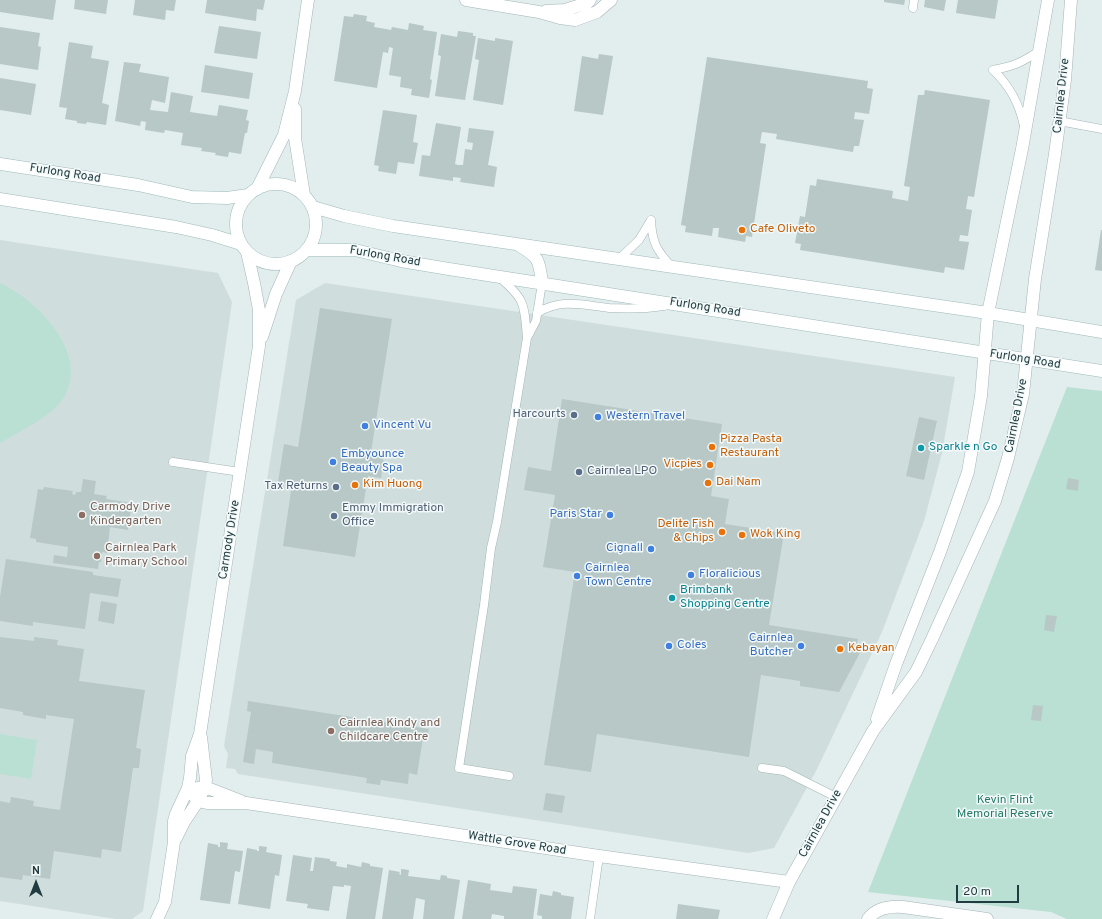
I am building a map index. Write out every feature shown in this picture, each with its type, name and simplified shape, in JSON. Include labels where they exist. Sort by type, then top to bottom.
[{"type":"street","points":[[244,248],[236,232],[236,218],[240,206],[253,192],[284,134],[295,91],[308,0]]},
{"type":"street","points":[[466,0],[539,12],[560,18],[575,20],[597,12],[611,0]]},
{"type":"street","points":[[539,12],[564,10],[590,0]]},
{"type":"street","name":"Cairnlea Drive","points":[[873,731],[896,664],[940,552],[968,472],[981,396],[988,313],[1025,131],[1048,0]]},
{"type":"street","name":"Cairnlea Drive","points":[[773,919],[789,882],[873,731],[916,672],[995,501],[1008,458],[1023,394],[1032,321],[1035,279],[1065,80],[1071,0]]},
{"type":"street","points":[[295,91],[295,138],[304,195]]},
{"type":"street","name":"Furlong Road","points":[[0,164],[138,185],[192,197],[227,198],[253,192]]},
{"type":"street","points":[[0,199],[176,227],[212,235],[244,248],[257,260],[268,264],[280,264],[291,261],[300,256],[307,250],[313,240],[316,229],[316,218],[313,207],[304,195],[294,188],[282,185],[269,185],[253,192]]},
{"type":"street","points":[[313,207],[344,216],[393,226],[988,313],[1102,332]]},
{"type":"street","points":[[516,244],[531,253],[539,262],[542,282]]},
{"type":"street","name":"Carmody Drive","points":[[157,919],[165,902],[174,842],[176,814],[188,788],[192,756],[200,734],[259,346],[259,310],[254,282],[244,248]]},
{"type":"street","name":"Furlong Road","points":[[307,250],[355,250],[402,261],[883,336],[985,354],[1102,371]]},
{"type":"street","name":"Carmody Drive","points":[[259,346],[276,294],[291,261]]},
{"type":"street","name":"Carmody Drive","points":[[174,842],[205,787],[206,780],[200,734]]},
{"type":"street","name":"Wattle Grove Road","points":[[188,788],[205,787],[246,803]]},
{"type":"street","points":[[188,788],[198,801]]},
{"type":"street","name":"Wattle Grove Road","points":[[198,801],[207,803],[246,803],[599,856],[789,882]]},
{"type":"street","points":[[870,917],[887,906],[903,906],[987,919]]},
{"type":"lane","points":[[1025,131],[1021,112],[1013,94],[1004,81],[993,70],[1010,67],[1023,62],[1039,51]]},
{"type":"lane","points":[[1059,121],[1102,129]]},
{"type":"lane","points":[[619,259],[639,240],[651,220],[651,230],[655,245],[661,255],[672,267]]},
{"type":"lane","points":[[497,276],[511,288],[520,299],[524,307],[527,338],[498,522],[491,548],[484,605],[459,768],[509,776]]},
{"type":"lane","points":[[527,338],[536,321],[542,282]]},
{"type":"lane","points":[[537,313],[546,308],[568,303],[608,308],[640,309],[677,304]]},
{"type":"lane","points":[[173,462],[240,472]]},
{"type":"lane","points":[[762,768],[784,771],[836,797]]},
{"type":"lane","points":[[590,919],[599,856]]},
{"type":"shaded area","name":"Cairnlea Park Primary School","points":[[0,240],[218,273],[232,302],[143,911],[132,919],[116,919],[0,901]]},
{"type":"shaded area","name":"Cairnlea Town Centre","points":[[325,283],[955,377],[942,453],[924,521],[882,632],[817,769],[774,848],[748,853],[238,774],[235,769],[226,768],[228,754],[224,746],[296,300]]},
{"type":"green space","points":[[0,283],[29,302],[56,330],[65,346],[70,363],[70,380],[64,397],[52,411],[35,423],[0,443]]},
{"type":"green space","name":"Kevin Flint Memorial Reserve","points":[[1067,387],[1102,391],[1102,919],[1067,919],[1051,912],[868,892]]},
{"type":"green space","points":[[0,734],[37,740],[31,779],[0,774]]},
{"type":"building","points":[[0,0],[56,0],[53,20],[0,12]]},
{"type":"building","points":[[75,0],[108,0],[106,14],[74,9]]},
{"type":"building","points":[[135,0],[176,0],[174,11],[166,10],[165,20],[133,15]]},
{"type":"building","points":[[207,0],[265,0],[263,10],[257,9],[256,21],[205,13]]},
{"type":"building","points":[[884,0],[905,0],[904,5],[884,2]]},
{"type":"building","points":[[925,0],[946,0],[944,11],[924,7]]},
{"type":"building","points":[[958,0],[998,0],[995,19],[956,13]]},
{"type":"building","points":[[354,14],[367,16],[366,21],[375,23],[374,27],[391,30],[392,27],[408,30],[409,23],[424,26],[423,30],[437,32],[430,79],[432,80],[429,98],[411,95],[412,89],[400,87],[401,77],[389,75],[393,48],[389,47],[388,53],[383,52],[377,88],[334,81],[344,16],[353,17]]},
{"type":"building","points":[[219,26],[261,32],[257,59],[214,53]]},
{"type":"building","points":[[0,27],[40,33],[38,46],[41,47],[38,70],[0,64]]},
{"type":"building","points":[[458,31],[473,33],[473,36],[476,36],[465,100],[435,96],[441,56],[438,55],[441,34],[457,37]]},
{"type":"building","points":[[478,38],[495,41],[495,38],[513,41],[503,105],[473,100],[479,60],[475,59]]},
{"type":"building","points":[[69,42],[93,46],[91,58],[109,61],[102,103],[109,105],[106,125],[87,122],[86,124],[77,123],[77,121],[65,119],[67,108],[59,107]]},
{"type":"building","points":[[599,54],[613,56],[603,115],[574,111],[582,56],[598,59]]},
{"type":"building","points":[[707,57],[868,81],[867,88],[873,89],[869,114],[855,112],[854,119],[864,120],[859,146],[854,146],[853,152],[776,139],[777,134],[762,132],[760,143],[766,144],[752,237],[746,236],[745,242],[718,237],[719,228],[713,228],[712,236],[685,232],[686,226],[681,225]]},
{"type":"building","points":[[124,62],[141,64],[139,72],[169,77],[165,103],[152,100],[150,110],[168,112],[171,92],[193,96],[190,112],[217,116],[219,105],[248,110],[246,120],[249,121],[241,154],[229,152],[228,157],[215,155],[216,153],[201,151],[202,148],[181,145],[183,133],[165,130],[164,133],[145,130],[146,122],[141,121],[140,126],[115,121]]},
{"type":"building","points":[[205,65],[253,73],[249,99],[201,92]]},
{"type":"building","points":[[0,78],[36,84],[31,115],[0,110]]},
{"type":"building","points":[[925,90],[990,100],[974,197],[968,196],[966,209],[972,210],[968,236],[960,235],[959,241],[969,242],[964,270],[945,267],[944,273],[800,250],[801,244],[795,243],[800,216],[805,217],[810,185],[816,186],[817,179],[893,191],[892,198],[908,201],[910,187],[904,186],[918,95],[924,95]]},
{"type":"building","points":[[383,110],[417,115],[413,142],[418,143],[414,164],[398,162],[396,174],[378,171],[379,166],[374,165]]},
{"type":"building","points":[[436,123],[461,127],[455,164],[458,165],[463,165],[465,149],[472,150],[473,143],[467,142],[469,128],[494,131],[488,165],[497,167],[494,187],[460,182],[461,178],[453,177],[453,181],[419,176],[422,155],[430,156]]},
{"type":"building","points":[[1102,230],[1102,271],[1095,270]]},
{"type":"building","points":[[320,308],[392,319],[371,452],[384,454],[381,478],[368,476],[355,557],[283,546],[292,484],[278,482],[284,444],[298,447]]},
{"type":"building","name":"Brimbank Shopping Centre","points":[[562,399],[722,424],[711,496],[729,499],[725,524],[784,533],[769,625],[858,639],[856,648],[862,649],[839,692],[800,686],[800,681],[761,675],[749,757],[597,734],[591,772],[544,765],[575,572],[543,567],[555,495],[524,490],[528,467],[551,471]]},
{"type":"building","name":"Sparkle n Go","points":[[919,417],[937,421],[924,480],[906,476]]},
{"type":"building","points":[[1068,478],[1079,480],[1078,491],[1066,489]]},
{"type":"building","name":"Carmody Drive Kindergarten","points":[[83,479],[96,481],[94,494],[107,496],[106,499],[132,503],[128,530],[110,527],[107,553],[102,552],[101,562],[99,562],[98,569],[53,563],[54,555],[67,557],[68,547],[36,542],[36,539],[30,538],[38,489],[43,490],[44,487],[73,491],[72,494],[75,495],[76,492],[81,492]]},
{"type":"building","points":[[6,559],[93,572],[93,575],[121,579],[118,597],[90,593],[85,629],[33,622],[33,626],[0,621],[0,597]]},
{"type":"building","points":[[101,601],[117,604],[114,624],[98,621]]},
{"type":"building","points":[[1046,615],[1057,616],[1054,632],[1044,630]]},
{"type":"building","points":[[0,637],[34,641],[34,637],[58,640],[57,645],[84,649],[79,681],[145,690],[136,748],[141,749],[139,768],[133,768],[121,852],[102,849],[101,858],[54,851],[50,879],[23,875],[22,880],[0,877],[0,801],[10,803],[11,797],[34,801],[33,806],[60,810],[74,719],[46,715],[46,719],[23,715],[23,712],[0,708]]},
{"type":"building","points":[[248,701],[429,729],[427,739],[423,738],[417,775],[409,773],[408,784],[381,780],[380,785],[366,783],[367,778],[272,763],[273,752],[256,749],[254,764],[243,762],[251,712],[247,711]]},
{"type":"building","points":[[1033,705],[1043,706],[1041,721],[1031,720]]},
{"type":"building","points":[[546,793],[565,796],[562,813],[543,810]]},
{"type":"building","points":[[220,842],[228,843],[227,849],[243,851],[240,872],[235,871],[230,904],[200,900],[208,843],[218,845],[218,847],[220,847]]},
{"type":"building","points":[[259,846],[267,847],[266,852],[282,855],[279,876],[275,875],[270,909],[238,904],[247,848],[259,851]]},
{"type":"building","points":[[293,855],[312,858],[310,871],[313,871],[315,857],[330,859],[330,861],[337,862],[336,866],[347,868],[347,864],[361,867],[362,862],[370,864],[370,866],[383,868],[375,919],[346,919],[351,886],[333,886],[329,911],[307,908],[308,904],[286,901]]},
{"type":"building","points":[[401,869],[409,870],[408,876],[440,880],[441,875],[447,876],[447,878],[460,880],[454,919],[423,919],[425,900],[416,898],[413,919],[382,919],[389,870],[400,872],[399,874],[401,875]]},
{"type":"building","points":[[468,880],[491,884],[490,890],[512,893],[513,886],[537,889],[533,919],[504,919],[504,916],[492,914],[491,919],[462,919]]},
{"type":"building","points":[[553,891],[561,893],[561,895],[574,897],[571,919],[542,919],[542,916],[537,915],[540,894],[552,896]]},
{"type":"building","points":[[678,904],[720,910],[718,919],[676,919]]},
{"type":"place","name":"Cafe Oliveto","points":[[742,230]]},
{"type":"place","name":"Harcourts","points":[[574,415]]},
{"type":"place","name":"Western Travel","points":[[598,417]]},
{"type":"place","name":"Vincent Vu","points":[[365,426]]},
{"type":"place","name":"Pizza Pasta Restaurant","points":[[712,447]]},
{"type":"place","name":"Sparkle n Go","points":[[921,448]]},
{"type":"place","name":"Embyounce Beauty Spa","points":[[333,462]]},
{"type":"place","name":"Vicpies","points":[[710,465]]},
{"type":"place","name":"Cairnlea LPO","points":[[579,472]]},
{"type":"place","name":"Dai Nam","points":[[708,483]]},
{"type":"place","name":"Kim Huong","points":[[355,485]]},
{"type":"place","name":"Tax Returns","points":[[336,487]]},
{"type":"place","name":"Carmody Drive Kindergarten","points":[[82,515]]},
{"type":"place","name":"Paris Star","points":[[610,515]]},
{"type":"place","name":"Emmy Immigration Office","points":[[334,516]]},
{"type":"place","name":"Delite Fish & Chips","points":[[722,532]]},
{"type":"place","name":"Wok King","points":[[742,535]]},
{"type":"place","name":"Cignall","points":[[651,549]]},
{"type":"place","name":"Cairnlea Park Primary School","points":[[97,556]]},
{"type":"place","name":"Floralicious","points":[[691,575]]},
{"type":"place","name":"Cairnlea Town Centre","points":[[577,576]]},
{"type":"place","name":"Brimbank Shopping Centre","points":[[672,598]]},
{"type":"place","name":"Coles","points":[[669,646]]},
{"type":"place","name":"Cairnlea Butcher","points":[[801,646]]},
{"type":"place","name":"Kebayan","points":[[840,649]]},
{"type":"place","name":"Cairnlea Kindy and Childcare Centre","points":[[331,731]]}]
